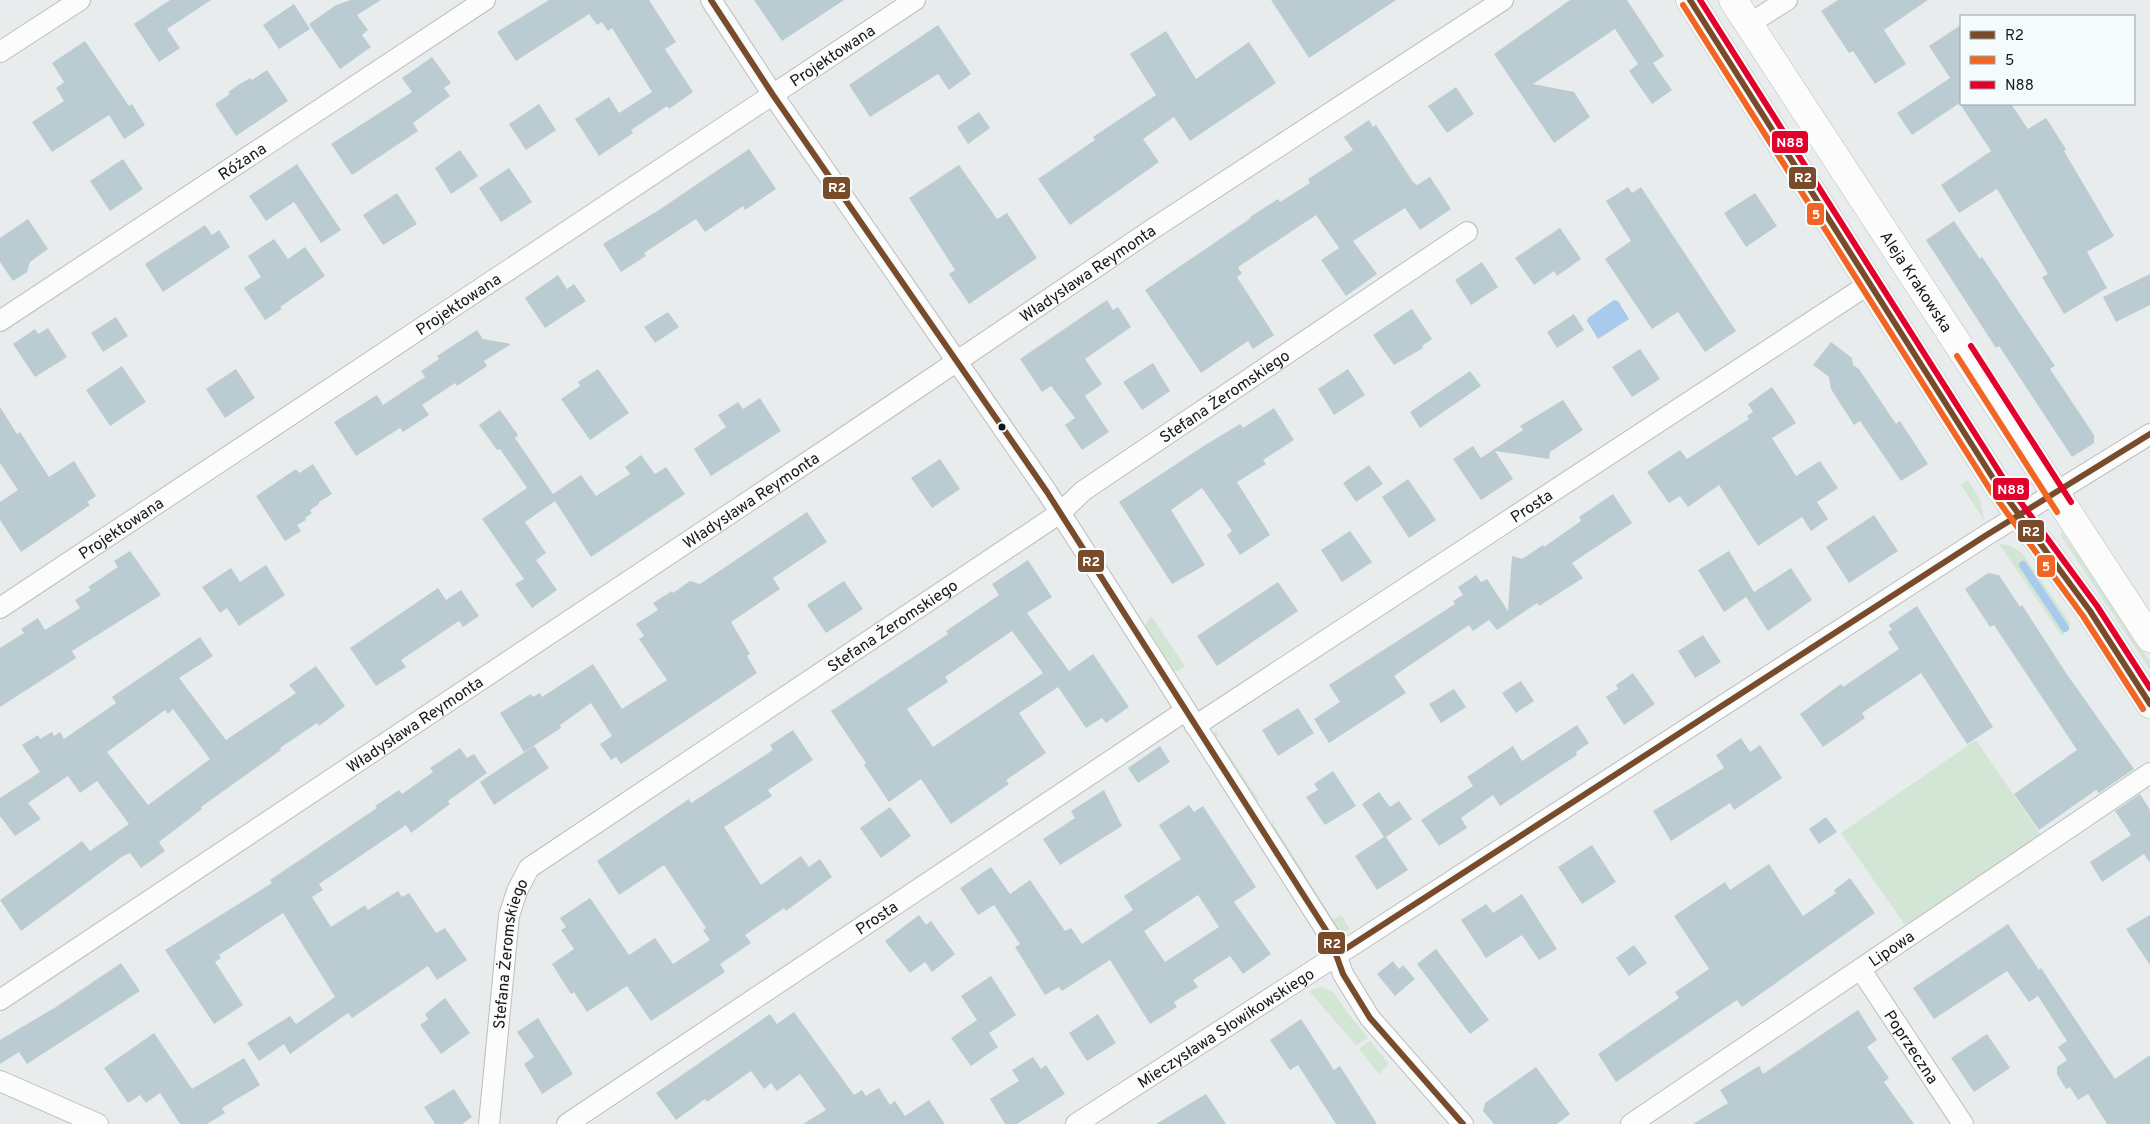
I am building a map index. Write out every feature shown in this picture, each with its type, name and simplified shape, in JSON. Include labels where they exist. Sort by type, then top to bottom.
[{"type":"main road","points":[[1690,0],[1968,439],[2019,514],[2090,611],[2150,704]]},
{"type":"main road","name":"Aleja Krakowska","points":[[1733,0],[2150,638]]},
{"type":"street","points":[[0,52],[80,0]]},
{"type":"street","name":"Różana","points":[[0,321],[484,0]]},
{"type":"street","points":[[710,0],[1060,513],[1190,719],[1330,935],[1336,956],[1347,982],[1370,1018],[1463,1124]]},
{"type":"street","name":"Projektowana","points":[[0,608],[915,0]]},
{"type":"street","name":"Władysława Reymonta","points":[[0,1000],[836,443],[1154,228],[1503,0]]},
{"type":"street","points":[[1749,24],[1787,0]]},
{"type":"street","name":"Stefana Żeromskiego","points":[[489,1124],[509,916],[517,890],[529,868],[1060,513],[1083,491],[1466,232]]},
{"type":"street","name":"Prosta","points":[[567,1124],[1190,719],[1869,284]]},
{"type":"street","name":"Mieczysława Słowikowskiego","points":[[1076,1124],[2019,514],[2150,434]]},
{"type":"street","name":"Lipowa","points":[[1631,1124],[2150,773]]},
{"type":"street","name":"Poprzeczna","points":[[1860,970],[1963,1124]]},
{"type":"street","points":[[0,1081],[98,1124]]},
{"type":"green space","points":[[1968,480],[1980,500],[1984,520],[1961,485]]},
{"type":"green space","points":[[2062,532],[2150,661],[2150,670],[2063,539]]},
{"type":"green space","points":[[1999,544],[2008,545],[2022,553],[2071,624],[2062,636]]},
{"type":"green space","points":[[1151,616],[1185,666],[1178,671],[1174,671],[1145,626]]},
{"type":"green space","points":[[1216,730],[1218,734],[1216,736],[1259,800],[1257,802],[1216,739],[1214,734]]},
{"type":"green space","points":[[1976,740],[2041,835],[1905,925],[1841,833]]},
{"type":"green space","points":[[1273,816],[1274,825],[1333,920],[1341,915],[1350,929],[1341,934],[1339,933],[1272,827]]},
{"type":"green space","points":[[1321,987],[1334,993],[1368,1038],[1356,1045],[1309,991]]},
{"type":"green space","points":[[1370,1041],[1389,1064],[1379,1074],[1359,1049]]},
{"type":"water","points":[[1614,300],[1618,301],[1629,319],[1598,339],[1587,321],[1588,318]]},
{"type":"building","points":[[170,0],[211,0],[167,29],[180,48],[159,62],[134,24]]},
{"type":"building","points":[[351,0],[381,0],[357,15],[368,30],[362,35],[371,47],[340,69],[309,24],[336,5]]},
{"type":"building","points":[[549,0],[649,0],[676,42],[665,49],[693,92],[669,109],[667,106],[631,130],[633,133],[599,156],[575,119],[609,97],[619,113],[652,92],[612,28],[608,31],[602,22],[597,25],[589,14],[516,61],[497,32]]},
{"type":"building","points":[[754,0],[844,0],[782,41]]},
{"type":"building","points":[[1271,0],[1396,0],[1309,58]]},
{"type":"building","points":[[1570,0],[1627,0],[1664,56],[1653,63],[1672,90],[1652,104],[1629,71],[1638,64],[1615,29],[1533,84],[1574,92],[1590,117],[1554,143],[1494,54]]},
{"type":"building","points":[[1838,0],[1928,0],[1884,30],[1906,64],[1875,84],[1853,51],[1849,53],[1821,11]]},
{"type":"building","points":[[294,4],[310,29],[279,49],[263,25]]},
{"type":"building","points":[[938,25],[971,74],[949,90],[938,74],[870,117],[849,85]]},
{"type":"building","points":[[1960,26],[1960,103],[1912,135],[1897,113],[1950,78],[1929,46]]},
{"type":"building","points":[[1166,31],[1196,79],[1249,42],[1276,83],[1190,141],[1174,117],[1143,139],[1159,162],[1070,225],[1038,179],[1095,140],[1093,137],[1156,95],[1130,54]]},
{"type":"building","points":[[85,41],[129,106],[132,104],[145,125],[124,139],[109,115],[52,152],[32,122],[64,101],[56,88],[64,82],[52,63]]},
{"type":"building","points":[[432,57],[451,83],[444,88],[450,96],[413,123],[418,131],[352,175],[331,144],[412,92],[402,78]]},
{"type":"building","points":[[267,70],[288,101],[236,136],[215,104],[230,94],[228,92],[240,84],[250,78],[252,80]]},
{"type":"building","points":[[1456,87],[1474,114],[1447,133],[1428,106]]},
{"type":"building","points":[[539,104],[556,130],[526,150],[509,124]]},
{"type":"building","points":[[1961,105],[2012,105],[2028,129],[2046,118],[2066,149],[2064,151],[2114,236],[2087,252],[2107,288],[2064,314],[2042,277],[2048,274],[1997,189],[1959,213],[1941,185],[1991,151]]},
{"type":"building","points":[[979,112],[990,128],[968,144],[957,127]]},
{"type":"building","points":[[1369,120],[1373,127],[1376,125],[1413,182],[1417,185],[1430,177],[1451,209],[1420,230],[1405,208],[1353,241],[1377,274],[1346,296],[1321,260],[1339,248],[1316,215],[1238,267],[1242,274],[1237,277],[1274,335],[1253,349],[1248,341],[1201,373],[1145,290],[1250,217],[1278,199],[1280,202],[1310,183],[1308,179],[1353,150],[1344,137]]},
{"type":"building","points":[[749,149],[776,189],[745,210],[743,206],[705,232],[696,219],[644,253],[646,256],[621,272],[603,244],[659,210]]},
{"type":"building","points":[[460,150],[478,176],[451,194],[435,168]]},
{"type":"building","points":[[123,159],[143,189],[110,211],[90,181]]},
{"type":"building","points":[[297,164],[341,230],[321,243],[294,202],[266,221],[249,196]]},
{"type":"building","points":[[959,165],[997,219],[1007,213],[1037,258],[969,304],[949,274],[955,270],[909,198]]},
{"type":"building","points":[[509,168],[532,202],[501,222],[479,188]]},
{"type":"building","points":[[1628,187],[1632,193],[1641,187],[1736,331],[1705,352],[1678,312],[1652,329],[1605,259],[1631,241],[1606,201]]},
{"type":"building","points":[[397,193],[417,224],[383,245],[363,215]]},
{"type":"building","points":[[1755,193],[1777,226],[1746,247],[1724,213]]},
{"type":"building","points":[[28,219],[48,249],[30,262],[27,272],[13,281],[0,262],[0,238]]},
{"type":"building","points":[[1954,221],[1980,259],[1982,257],[2055,366],[2050,369],[2094,435],[2094,443],[2072,457],[1999,346],[1996,348],[1926,240]]},
{"type":"building","points":[[205,225],[212,235],[219,230],[230,247],[163,292],[145,264]]},
{"type":"building","points":[[1560,228],[1581,259],[1557,276],[1554,271],[1534,285],[1515,258]]},
{"type":"building","points":[[274,239],[288,259],[305,247],[325,276],[280,307],[282,309],[265,320],[244,288],[261,277],[248,256]]},
{"type":"building","points":[[1482,262],[1498,287],[1471,305],[1455,280]]},
{"type":"building","points":[[2150,274],[2150,305],[2116,322],[2103,297]]},
{"type":"building","points":[[558,275],[567,289],[574,284],[586,301],[545,328],[525,298]]},
{"type":"building","points":[[1107,300],[1113,310],[1118,307],[1131,327],[1085,359],[1102,384],[1085,396],[1109,432],[1082,450],[1065,425],[1075,418],[1051,386],[1042,392],[1020,359]]},
{"type":"building","points":[[1412,309],[1432,339],[1422,346],[1423,348],[1394,365],[1373,335]]},
{"type":"building","points":[[668,312],[679,327],[655,343],[644,327]]},
{"type":"building","points":[[1574,314],[1584,330],[1557,348],[1547,332]]},
{"type":"building","points":[[116,317],[128,336],[103,352],[91,333]]},
{"type":"building","points":[[48,328],[67,357],[35,377],[13,344],[35,329],[38,334]]},
{"type":"building","points":[[477,330],[483,339],[511,344],[484,361],[487,366],[457,386],[455,383],[422,405],[429,415],[403,432],[400,428],[356,456],[334,422],[377,395],[383,405],[425,377],[421,371],[439,359],[437,356]]},
{"type":"building","points":[[1831,342],[1852,358],[1853,365],[1859,369],[1896,424],[1900,421],[1928,464],[1901,481],[1860,421],[1854,425],[1831,389],[1829,377],[1813,365]]},
{"type":"building","points":[[1640,349],[1660,379],[1632,397],[1612,367]]},
{"type":"building","points":[[1153,363],[1170,391],[1142,410],[1123,382]]},
{"type":"building","points":[[122,366],[146,402],[110,426],[86,390]]},
{"type":"building","points":[[236,369],[255,398],[225,418],[206,389]]},
{"type":"building","points":[[598,369],[629,413],[590,440],[561,399],[580,386],[578,382]]},
{"type":"building","points":[[1348,369],[1365,395],[1334,415],[1318,389]]},
{"type":"building","points":[[1470,371],[1481,386],[1420,428],[1410,412]]},
{"type":"building","points":[[1772,387],[1796,423],[1772,438],[1796,476],[1820,461],[1838,488],[1817,502],[1828,519],[1811,531],[1802,517],[1758,546],[1719,485],[1688,507],[1680,496],[1669,503],[1647,472],[1680,450],[1687,459],[1749,419],[1747,416],[1753,412],[1748,404]]},
{"type":"building","points":[[760,398],[781,431],[711,476],[694,449],[726,427],[718,415],[738,402],[743,409]]},
{"type":"building","points":[[1563,400],[1583,430],[1550,452],[1549,459],[1495,451],[1513,479],[1481,500],[1453,459],[1473,446],[1481,458],[1523,430],[1520,426]]},
{"type":"building","points":[[0,407],[17,434],[20,432],[49,477],[74,461],[96,496],[87,502],[90,505],[21,552],[0,520],[0,502],[18,490],[0,463]]},
{"type":"building","points":[[1274,408],[1294,440],[1263,460],[1266,464],[1237,482],[1270,535],[1240,555],[1227,535],[1232,531],[1202,488],[1171,510],[1205,565],[1172,584],[1119,502],[1202,447],[1240,424],[1243,428]]},
{"type":"building","points":[[500,410],[518,435],[515,438],[553,494],[581,475],[596,496],[630,474],[625,467],[641,455],[655,474],[666,467],[685,494],[591,557],[555,501],[525,522],[546,553],[536,560],[557,590],[532,608],[515,584],[524,579],[482,519],[527,488],[500,449],[497,450],[479,425]]},
{"type":"building","points":[[940,459],[960,489],[932,508],[911,478]]},
{"type":"building","points":[[313,464],[332,494],[319,502],[310,510],[312,513],[305,518],[306,520],[297,525],[301,531],[285,541],[256,496],[296,469],[299,473]]},
{"type":"building","points":[[1369,465],[1383,484],[1356,502],[1343,483]]},
{"type":"building","points":[[1408,479],[1436,520],[1409,538],[1382,497]]},
{"type":"building","points":[[1613,494],[1632,523],[1572,563],[1583,578],[1539,606],[1537,603],[1497,630],[1489,620],[1473,631],[1469,625],[1394,676],[1406,693],[1329,743],[1314,719],[1340,702],[1329,685],[1455,604],[1453,601],[1463,595],[1458,587],[1476,575],[1481,582],[1487,579],[1508,611],[1512,556],[1522,559],[1543,545],[1544,547],[1581,521],[1579,517]]},
{"type":"building","points":[[807,512],[827,542],[773,578],[780,589],[731,622],[750,654],[747,656],[757,673],[621,764],[616,757],[611,760],[600,744],[612,736],[591,703],[560,725],[561,728],[524,752],[500,713],[531,694],[533,697],[540,693],[542,697],[593,664],[622,709],[667,680],[639,639],[644,636],[636,624],[658,610],[653,603],[672,591],[673,593],[690,581],[700,584]]},
{"type":"building","points":[[1874,515],[1898,551],[1849,583],[1826,547]]},
{"type":"building","points":[[1350,531],[1372,562],[1342,582],[1321,550]]},
{"type":"building","points":[[130,551],[161,595],[72,651],[76,658],[0,707],[0,648],[24,633],[21,629],[38,618],[45,630],[80,608],[75,600],[91,590],[88,587],[118,567],[114,561]]},
{"type":"building","points":[[1729,551],[1754,592],[1791,568],[1812,600],[1768,631],[1746,597],[1724,612],[1698,570]]},
{"type":"building","points":[[1028,560],[1052,597],[1027,613],[1069,671],[1093,654],[1129,707],[1106,723],[1102,718],[1086,728],[1058,687],[1019,713],[1046,753],[1006,780],[1009,784],[951,824],[921,779],[889,802],[864,765],[866,763],[831,711],[948,634],[946,631],[999,595],[992,584]],"holes":[[[1012,631],[1043,673],[933,747],[907,709],[948,682],[945,677]]]},
{"type":"building","points":[[266,565],[285,595],[239,626],[227,608],[220,613],[202,587],[231,568],[240,582]]},
{"type":"building","points":[[1988,573],[1999,575],[2020,607],[2022,605],[2066,673],[2134,769],[2099,793],[2096,790],[2039,830],[2014,794],[2077,750],[1994,625],[1990,627],[1965,589]]},
{"type":"building","points":[[844,581],[863,609],[826,633],[807,605]]},
{"type":"building","points":[[1278,582],[1298,611],[1217,666],[1197,636]]},
{"type":"building","points":[[438,588],[446,600],[461,590],[479,616],[463,627],[459,621],[401,660],[406,667],[376,686],[350,648]]},
{"type":"building","points":[[1917,606],[1993,727],[1967,744],[1921,673],[1862,713],[1865,718],[1823,747],[1800,714],[1841,684],[1843,687],[1899,649],[1888,632],[1892,630],[1889,625]]},
{"type":"building","points":[[1703,635],[1721,662],[1695,678],[1678,651]]},
{"type":"building","points":[[200,637],[213,656],[179,678],[226,740],[296,693],[289,685],[316,666],[345,706],[319,726],[317,723],[280,748],[281,750],[201,807],[202,809],[159,842],[165,851],[141,868],[130,853],[123,856],[21,931],[0,900],[82,841],[90,851],[129,824],[97,781],[80,793],[68,776],[28,803],[41,819],[15,836],[0,816],[0,798],[40,772],[22,745],[38,735],[40,739],[52,732],[54,736],[60,732],[64,739],[116,703],[112,697]],"holes":[[[173,709],[210,759],[148,805],[107,752],[165,710],[168,714]]]},
{"type":"building","points":[[1633,673],[1655,704],[1624,725],[1606,697],[1618,689],[1616,685]]},
{"type":"building","points":[[1521,681],[1534,701],[1516,713],[1502,693]]},
{"type":"building","points":[[1454,689],[1466,707],[1441,723],[1429,704]]},
{"type":"building","points":[[1298,708],[1314,733],[1278,756],[1262,730]]},
{"type":"building","points":[[1577,725],[1589,743],[1576,752],[1577,755],[1500,806],[1493,795],[1461,818],[1467,828],[1439,846],[1421,820],[1473,786],[1467,777],[1513,746],[1522,761]]},
{"type":"building","points":[[793,730],[813,760],[768,790],[772,796],[724,827],[761,885],[801,856],[809,867],[820,859],[832,877],[786,911],[784,908],[745,935],[751,943],[720,964],[725,972],[651,1021],[627,986],[587,1012],[574,992],[571,994],[552,964],[574,949],[561,930],[566,927],[560,918],[590,898],[629,955],[655,938],[673,964],[710,940],[703,930],[706,928],[664,865],[619,895],[597,861],[689,799],[691,803],[773,750],[770,745]]},
{"type":"building","points":[[1741,738],[1750,752],[1760,745],[1782,778],[1734,810],[1730,803],[1671,841],[1653,811],[1724,768],[1716,755]]},
{"type":"building","points":[[534,746],[549,768],[494,805],[480,782]]},
{"type":"building","points":[[1160,746],[1170,762],[1138,783],[1128,768]]},
{"type":"building","points":[[460,748],[467,758],[474,754],[487,773],[448,801],[450,804],[411,833],[406,825],[319,884],[323,890],[312,897],[331,927],[365,905],[368,910],[398,891],[402,897],[409,893],[436,933],[445,928],[467,960],[437,980],[428,966],[352,1018],[348,1013],[290,1054],[284,1044],[259,1061],[247,1043],[290,1016],[296,1024],[335,997],[283,913],[219,955],[221,958],[215,962],[243,1005],[214,1024],[165,950],[272,883],[270,880],[377,808],[375,806],[399,790],[402,794],[433,772],[430,768]]},
{"type":"building","points":[[1333,771],[1356,806],[1325,825],[1306,797],[1318,790],[1314,784]]},
{"type":"building","points":[[1104,790],[1122,826],[1060,865],[1043,839],[1075,818],[1071,811]]},
{"type":"building","points":[[1379,792],[1390,807],[1399,801],[1412,819],[1386,837],[1408,870],[1377,890],[1355,856],[1384,837],[1362,804]]},
{"type":"building","points":[[2140,794],[2150,810],[2150,863],[2144,854],[2102,882],[2090,862],[2131,835],[2115,811]]},
{"type":"building","points":[[1189,805],[1194,812],[1203,806],[1256,887],[1234,902],[1271,954],[1243,974],[1230,956],[1193,980],[1198,987],[1174,1002],[1177,1007],[1150,1024],[1110,960],[1062,991],[1059,987],[1045,995],[1015,947],[1020,944],[994,905],[978,915],[960,888],[991,867],[1010,894],[1030,880],[1065,931],[1071,928],[1082,944],[1133,910],[1124,896],[1181,859],[1159,825]],"holes":[[[1198,895],[1219,927],[1165,962],[1144,931]]]},
{"type":"building","points":[[890,807],[911,836],[881,858],[860,828]]},
{"type":"building","points":[[1826,817],[1837,832],[1819,844],[1809,829]]},
{"type":"building","points":[[1592,845],[1616,882],[1582,904],[1558,867]]},
{"type":"building","points":[[1769,864],[1803,916],[1836,893],[1834,890],[1850,878],[1875,913],[1742,1007],[1737,1000],[1616,1082],[1598,1054],[1679,998],[1675,992],[1709,969],[1674,916],[1725,882],[1730,890]]},
{"type":"building","points":[[1522,894],[1557,949],[1539,960],[1522,935],[1486,958],[1461,920],[1486,904],[1493,913]]},
{"type":"building","points":[[919,915],[926,925],[931,921],[955,954],[932,972],[925,962],[910,973],[885,941]]},
{"type":"building","points":[[2150,915],[2150,965],[2126,929]]},
{"type":"building","points":[[2008,924],[2039,970],[2041,968],[2115,1079],[2150,1055],[2150,1124],[2107,1124],[2088,1094],[2078,1100],[2070,1087],[2066,1089],[2057,1074],[2057,1067],[2067,1060],[2058,1047],[2067,1041],[2038,996],[2029,1002],[2007,971],[1934,1019],[1913,988]]},
{"type":"building","points":[[1634,945],[1647,963],[1629,976],[1616,958]]},
{"type":"building","points":[[1436,949],[1489,1020],[1470,1034],[1417,964]]},
{"type":"building","points":[[1393,961],[1399,969],[1403,965],[1415,979],[1395,996],[1377,974]]},
{"type":"building","points":[[121,963],[140,991],[27,1064],[19,1052],[0,1064],[0,1040],[56,1007]]},
{"type":"building","points":[[991,976],[1016,1015],[989,1033],[998,1047],[971,1066],[951,1038],[977,1020],[961,996]]},
{"type":"building","points":[[445,998],[470,1033],[441,1054],[420,1025],[428,1019],[425,1014]]},
{"type":"building","points":[[1858,1010],[1877,1040],[1867,1047],[1889,1078],[1884,1082],[1914,1124],[1693,1124],[1728,1103],[1720,1090],[1759,1066],[1763,1074]]},
{"type":"building","points":[[794,1012],[854,1095],[862,1090],[866,1096],[879,1088],[890,1105],[895,1101],[905,1116],[929,1100],[945,1124],[803,1124],[826,1110],[800,1074],[777,1091],[771,1083],[764,1089],[751,1071],[707,1102],[705,1099],[676,1120],[656,1093],[770,1014],[777,1024]]},
{"type":"building","points":[[1098,1014],[1116,1043],[1087,1061],[1069,1033]]},
{"type":"building","points":[[538,1018],[573,1074],[542,1094],[524,1064],[534,1057],[517,1032]]},
{"type":"building","points":[[1301,1019],[1334,1070],[1340,1066],[1377,1124],[1336,1124],[1298,1065],[1290,1070],[1270,1040]]},
{"type":"building","points":[[154,1033],[192,1089],[244,1058],[260,1085],[222,1108],[225,1113],[207,1124],[180,1124],[160,1093],[146,1103],[140,1095],[128,1103],[104,1068]]},
{"type":"building","points":[[1987,1034],[2010,1068],[1974,1092],[1951,1058]]},
{"type":"building","points":[[1033,1057],[1041,1069],[1046,1065],[1065,1094],[1017,1124],[1005,1124],[990,1099],[1019,1081],[1012,1070]]},
{"type":"building","points":[[1536,1067],[1570,1114],[1557,1124],[1494,1124],[1483,1111],[1485,1103]]},
{"type":"building","points":[[454,1089],[472,1117],[462,1124],[435,1124],[424,1107]]},
{"type":"building","points":[[1206,1094],[1226,1124],[1156,1124]]},
{"type":"waterway","points":[[2023,565],[2065,628]]},
{"type":"transit line","name":"R2","points":[[711,0],[773,95],[1047,492],[1329,935],[1343,974],[1370,1018],[1463,1124]]},
{"type":"transit line","name":"R2","points":[[1690,0],[1998,486],[2090,611],[2150,704]]},
{"type":"transit line","name":"N88","points":[[1700,0],[2005,481],[2097,606],[2150,688]]},
{"type":"transit line","name":"5","points":[[1683,5],[1991,491],[2083,616],[2143,709]]},
{"type":"transit line","name":"N88","points":[[1971,346],[2071,502]]},
{"type":"transit line","name":"5","points":[[1957,356],[2057,512]]},
{"type":"transit line","name":"R2","points":[[1336,955],[1985,536],[2150,434]]}]
